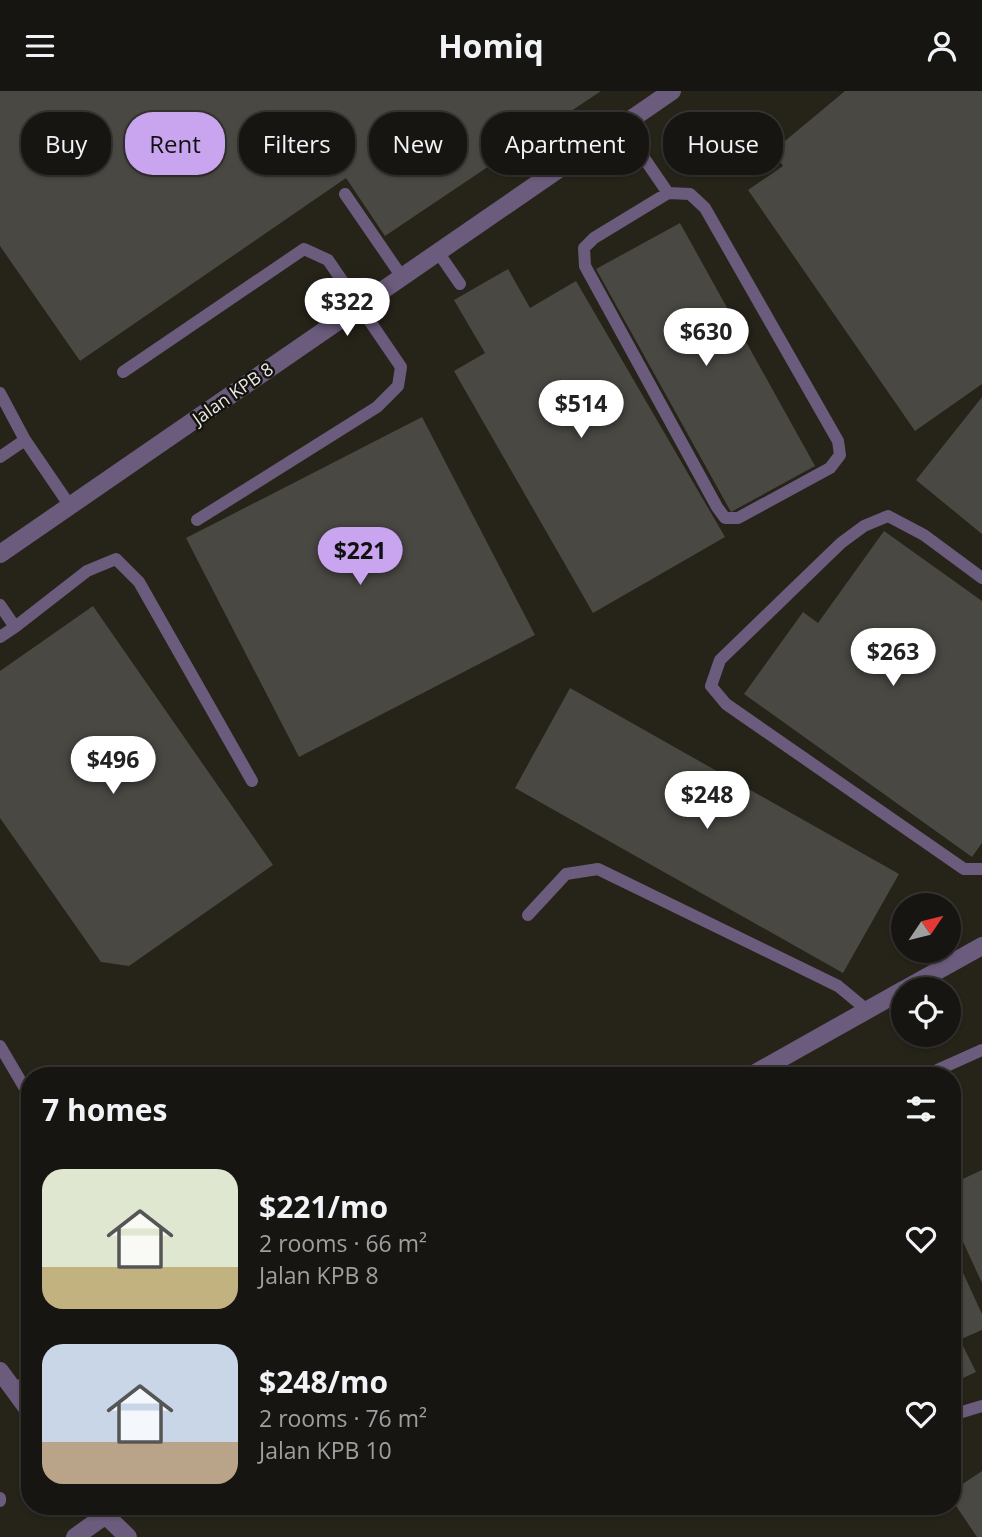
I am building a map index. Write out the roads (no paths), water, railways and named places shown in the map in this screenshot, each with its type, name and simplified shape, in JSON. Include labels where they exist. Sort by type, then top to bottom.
[{"type":"street","name":"Jalan KPB 8","points":[[642,112],[673,91]]},
{"type":"street","name":"Jalan KPB 8","points":[[0,554],[550,175]]},
{"type":"street","points":[[926,977],[982,946]]},
{"type":"street","points":[[769,1067],[891,996]]},
{"type":"street","points":[[0,1371],[21,1400]]},
{"type":"street","points":[[75,1537],[100,1515]]},
{"type":"street","points":[[110,1515],[128,1537]]},
{"type":"lane","points":[[649,165],[668,193]]},
{"type":"lane","points":[[668,193],[690,194],[705,208],[838,440],[840,455],[830,468],[738,518],[725,518],[717,507],[584,266],[584,248],[594,238],[668,193]]},
{"type":"lane","points":[[345,194],[402,277]]},
{"type":"lane","points":[[123,372],[304,249],[328,260],[401,367],[398,386],[377,407],[197,520]]},
{"type":"lane","points":[[438,252],[460,284]]},
{"type":"lane","points":[[0,393],[25,440],[70,506]]},
{"type":"lane","points":[[0,457],[25,440]]},
{"type":"lane","points":[[982,578],[924,535],[888,516],[864,526],[841,543],[720,660],[710,686],[726,704],[964,869],[982,869]]},
{"type":"lane","points":[[0,637],[87,571],[116,559],[139,582],[252,781]]},
{"type":"lane","points":[[0,605],[15,627]]},
{"type":"lane","points":[[528,915],[566,874],[598,869],[838,986],[867,1010]]},
{"type":"lane","points":[[0,1047],[21,1082]]},
{"type":"lane","points":[[944,1067],[982,1050]]},
{"type":"lane","points":[[14,1390],[21,1385]]},
{"type":"lane","points":[[961,1412],[982,1406]]}]
